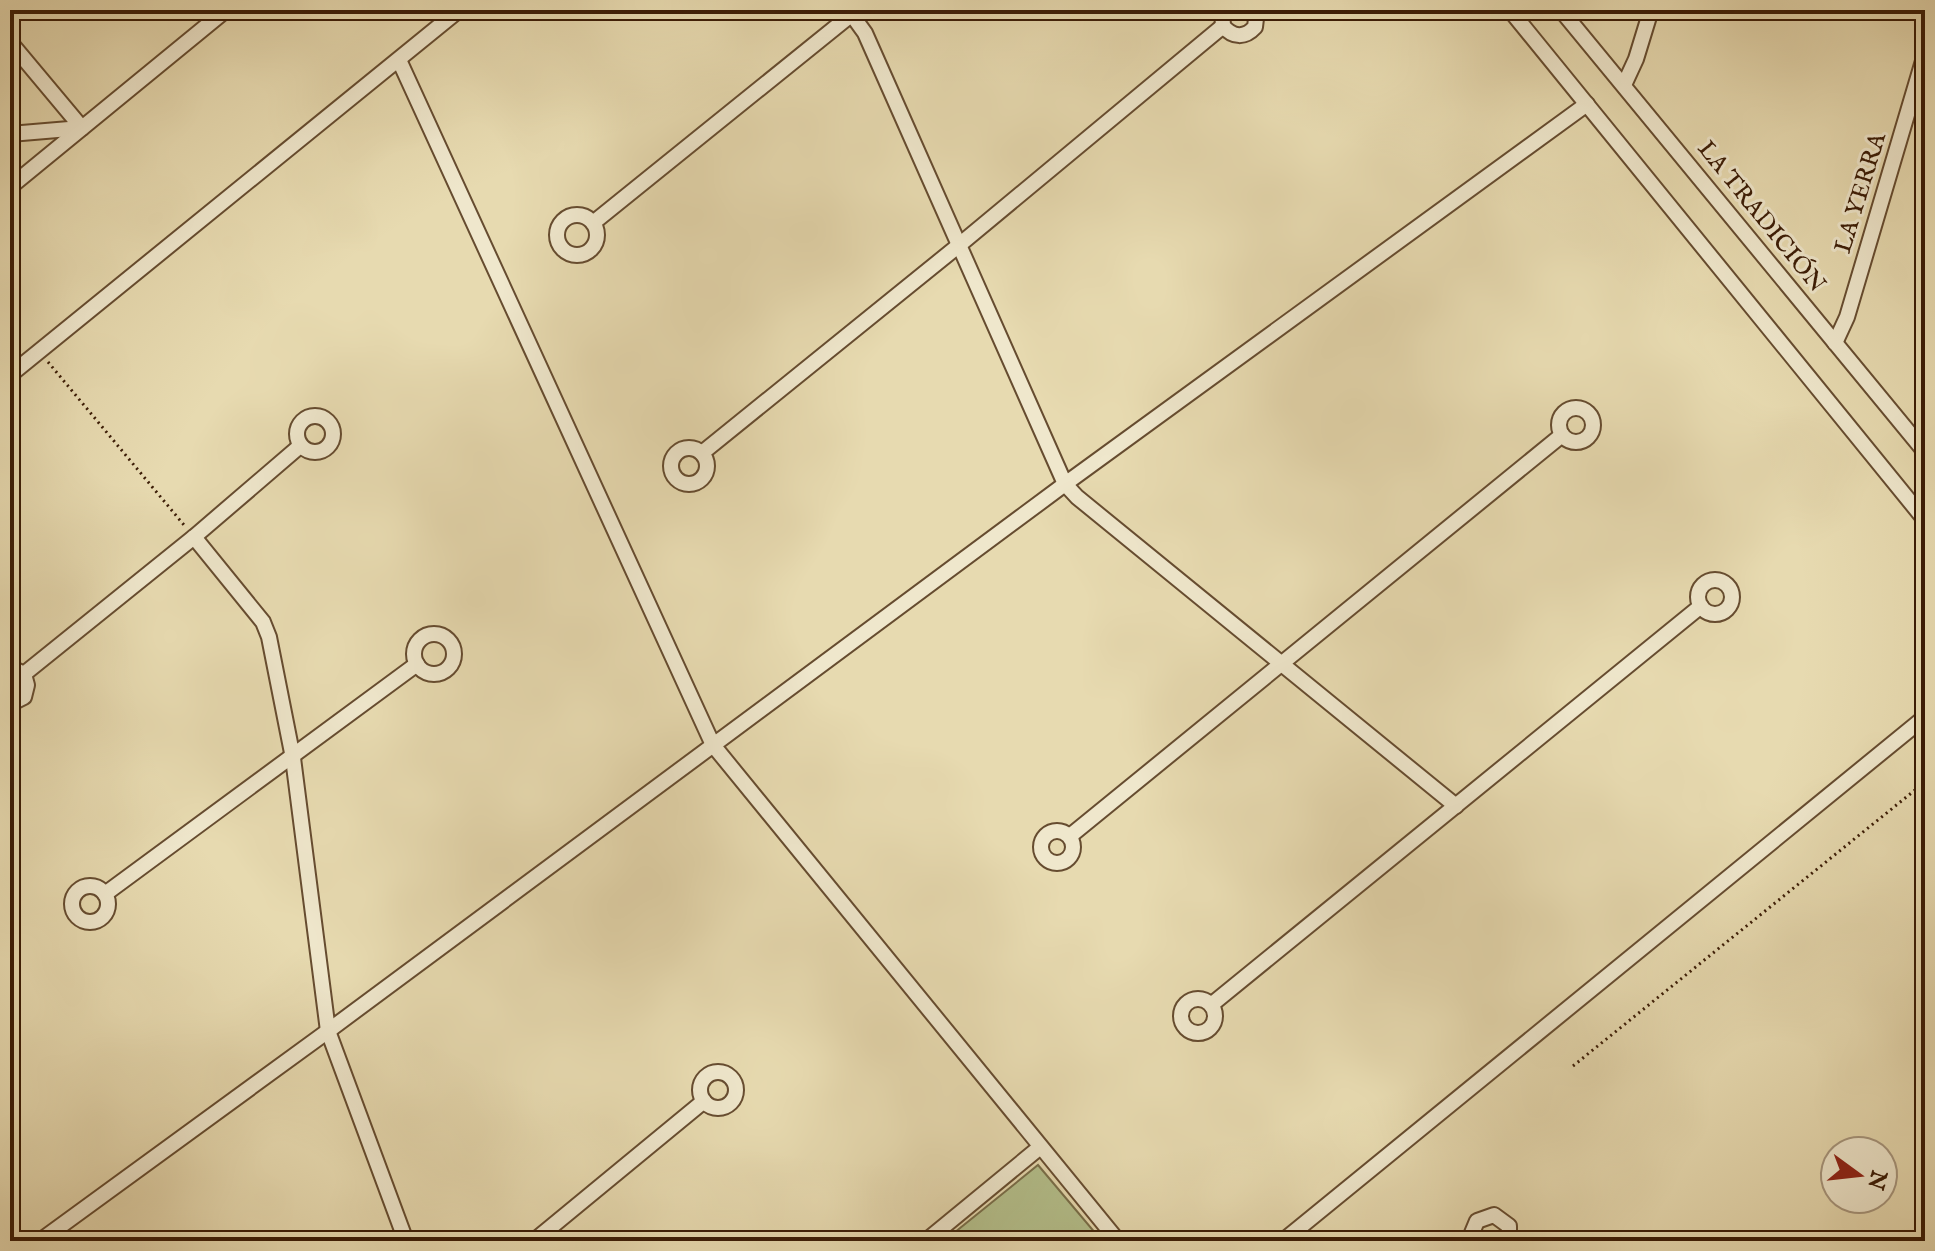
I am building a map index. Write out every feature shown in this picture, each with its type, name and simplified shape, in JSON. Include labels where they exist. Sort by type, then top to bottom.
[{"type":"street","points":[[10,187],[226,10]]},
{"type":"street","points":[[10,375],[459,10]]},
{"type":"street","points":[[1222,10],[1223,26],[1233,34],[1246,35],[1255,27],[1257,10]]},
{"type":"street","points":[[1510,10],[1925,520]]},
{"type":"street","name":"LA TRADICIÓN","points":[[1561,10],[1925,452]]},
{"type":"street","points":[[1624,85],[1636,59],[1651,10]]},
{"type":"street","points":[[593,223],[855,12],[1065,484],[1279,664],[1456,806]]},
{"type":"street","points":[[702,453],[1223,26]]},
{"type":"street","points":[[10,42],[82,128]]},
{"type":"street","name":"LA YERRA","points":[[1835,343],[1847,317],[1925,54]]},
{"type":"street","points":[[399,60],[713,745],[1118,1241]]},
{"type":"street","points":[[40,1241],[1065,484],[1587,104]]},
{"type":"street","points":[[10,134],[82,128]]},
{"type":"street","points":[[1070,836],[1562,435]]},
{"type":"street","points":[[10,704],[19,701],[26,691],[27,679],[17,670],[194,537],[300,446]]},
{"type":"street","points":[[194,537],[263,622],[269,637],[293,758],[328,1031],[406,1241]]},
{"type":"street","points":[[1211,1005],[1701,606]]},
{"type":"street","points":[[105,894],[417,664]]},
{"type":"street","points":[[1283,1241],[1925,717]]},
{"type":"street","points":[[534,1241],[704,1101]]},
{"type":"street","points":[[926,1241],[1039,1148]]},
{"type":"street","points":[[1473,1241],[1472,1233],[1477,1221],[1494,1215],[1509,1226],[1509,1241]]},
{"type":"path","points":[[39,352],[194,537]]},
{"type":"path","points":[[1573,1066],[1925,782]]},
{"type":"green space","points":[[1038,1165],[1102,1241],[944,1241]]}]
